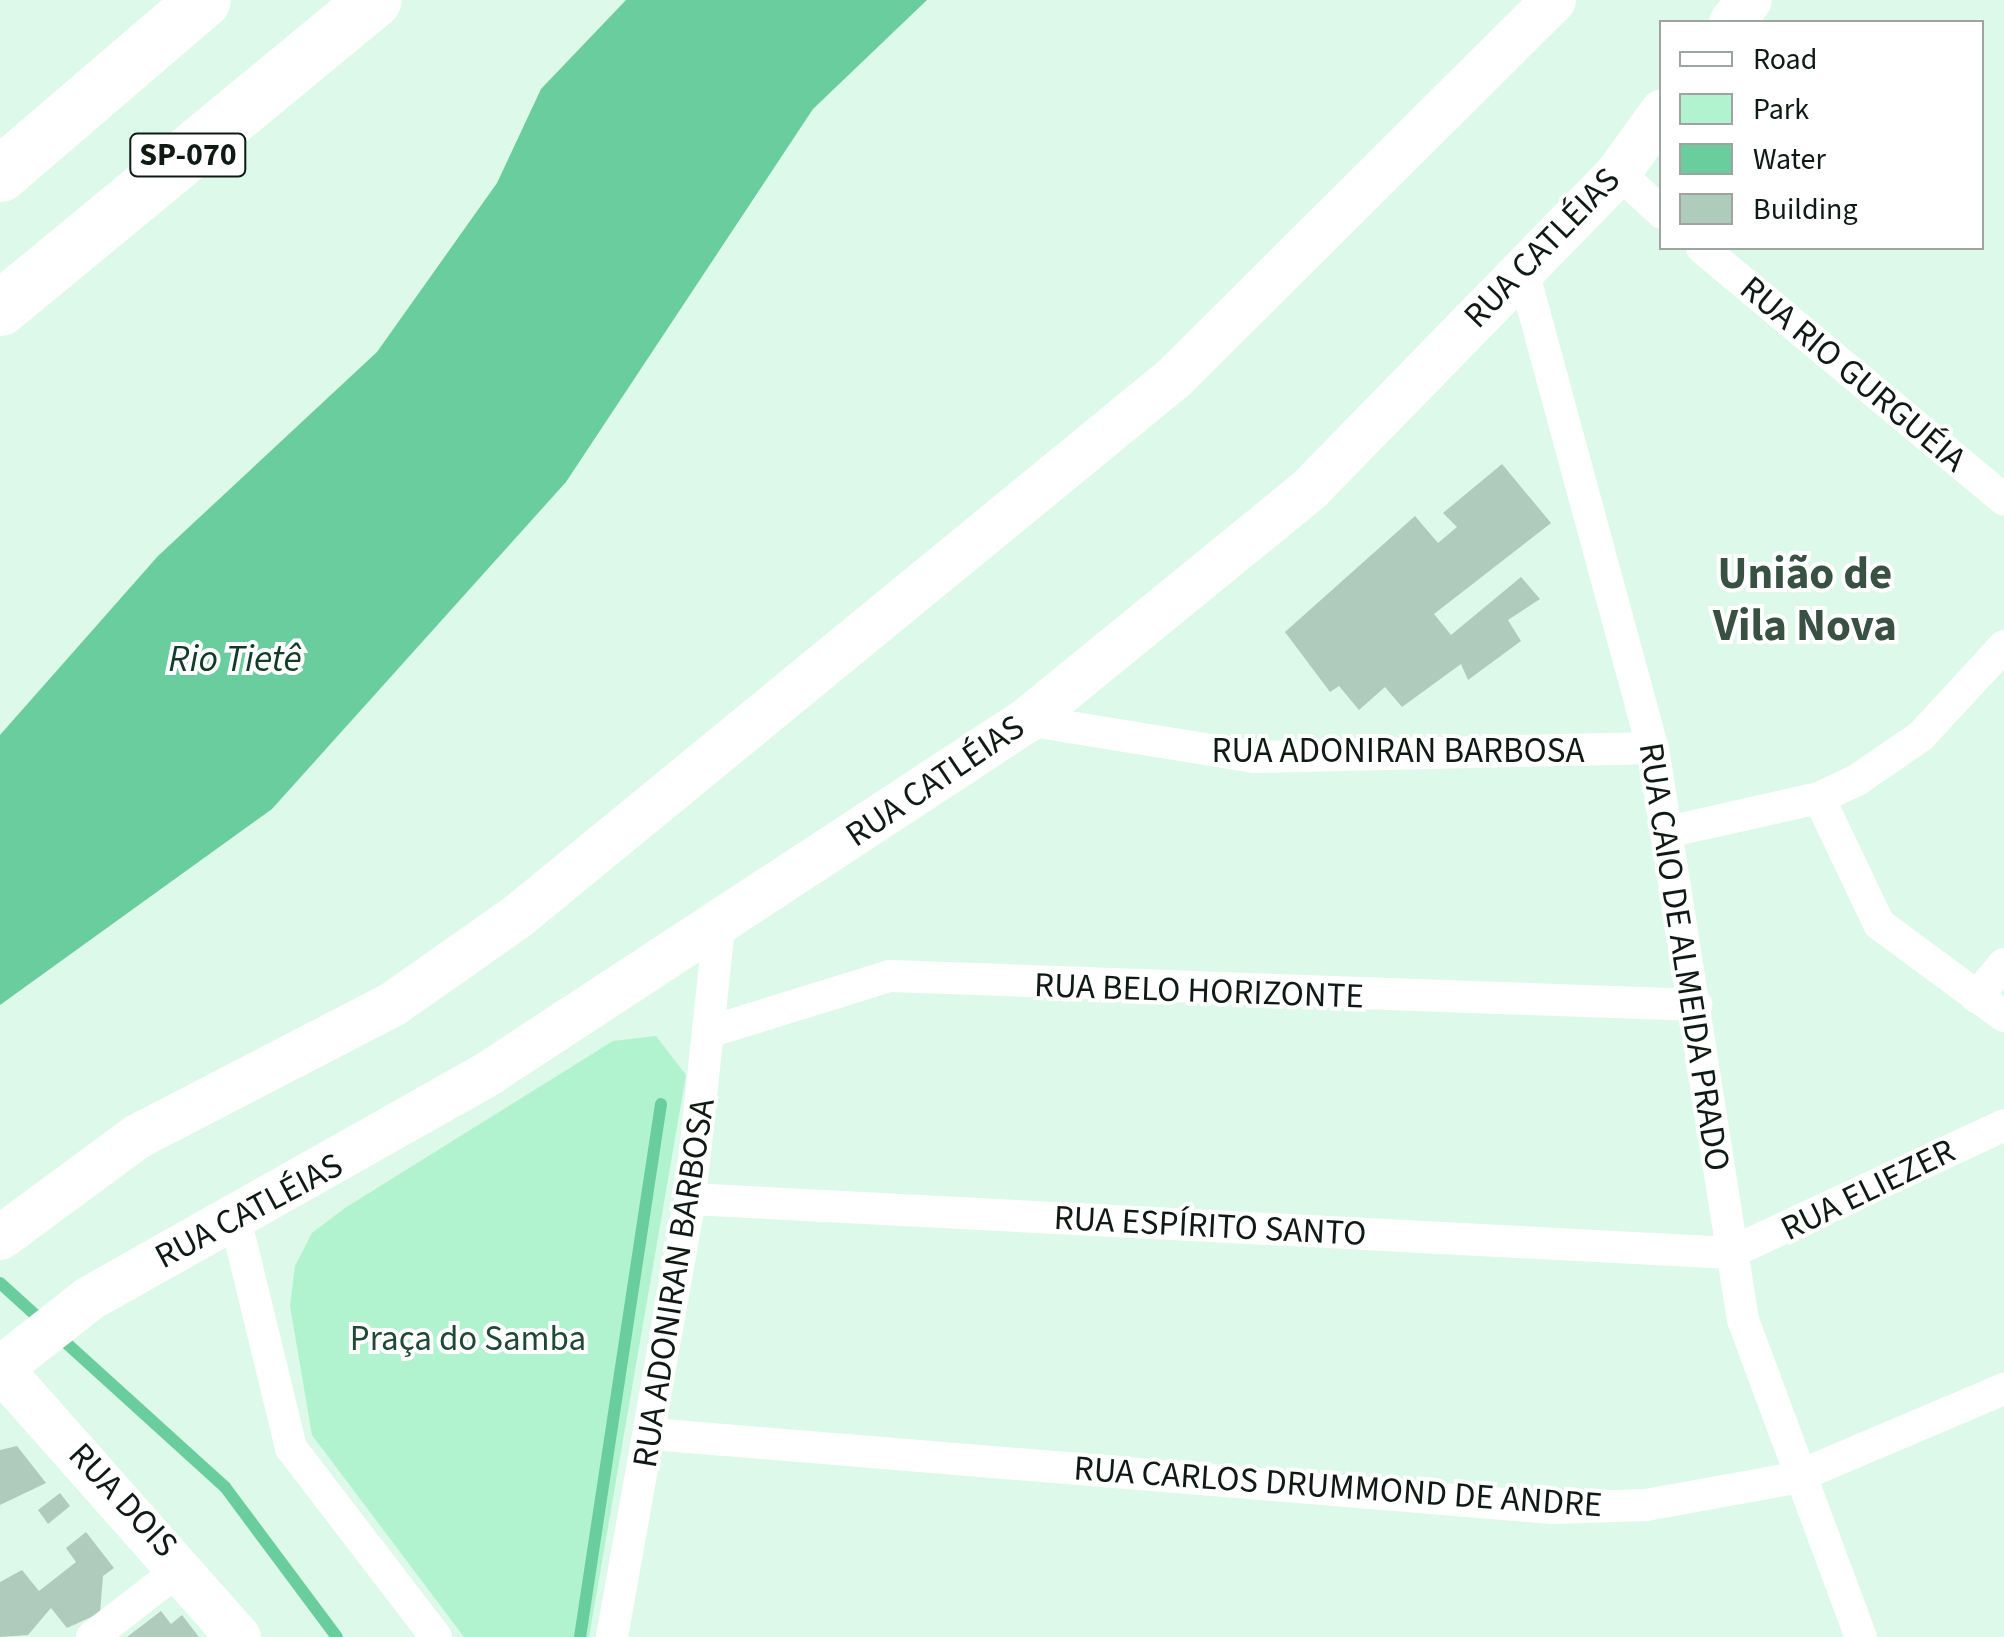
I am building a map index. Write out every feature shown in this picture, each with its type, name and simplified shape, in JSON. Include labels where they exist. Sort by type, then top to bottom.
[{"type":"highway","name":"SP-070","points":[[0,174],[203,0]]},
{"type":"highway","name":"SP-070","points":[[0,308],[373,0]]},
{"type":"street","points":[[1,1236],[137,1136],[392,1004],[517,916],[1173,378],[1552,0]]},
{"type":"street","points":[[1733,20],[1749,0]]},
{"type":"street","name":"RUA CATLÉIAS","points":[[9,1360],[88,1298],[235,1218],[719,927],[1026,720],[1310,488],[1618,172],[1659,114]]},
{"type":"street","points":[[1618,172],[1659,210]]},
{"type":"street","name":"RUA RIO GURGUÉIA","points":[[1704,250],[2004,500]]},
{"type":"street","name":"RUA CAIO DE ALMEIDA PRADO","points":[[1523,270],[1653,748],[1696,1005],[1730,1253],[1794,1478],[1861,1637]]},
{"type":"street","points":[[1667,832],[1818,798],[1922,736],[2004,646]]},
{"type":"street","name":"RUA ADONIRAN BARBOSA","points":[[1026,720],[1254,757],[1653,748]]},
{"type":"street","points":[[1818,798],[1879,924],[2004,1016]]},
{"type":"street","name":"RUA ADONIRAN BARBOSA","points":[[612,1637],[652,1434],[690,1199],[712,1030],[719,927]]},
{"type":"street","points":[[1976,997],[2004,964]]},
{"type":"street","name":"RUA BELO HORIZONTE","points":[[712,1030],[890,976],[1696,1005]]},
{"type":"street","name":"RUA ELIEZER","points":[[1730,1253],[2004,1124]]},
{"type":"street","name":"RUA ESPÍRITO SANTO","points":[[690,1199],[1730,1253]]},
{"type":"street","points":[[235,1218],[291,1448],[436,1637]]},
{"type":"street","name":"RUA DOIS","points":[[9,1360],[184,1566],[238,1637]]},
{"type":"street","name":"RUA CARLOS DRUMMOND DE ANDRE","points":[[652,1434],[1552,1508],[1646,1505],[1794,1478],[2004,1389]]},
{"type":"street","points":[[92,1637],[184,1566]]},
{"type":"green space","name":"Praça do Samba","points":[[656,1036],[686,1075],[589,1637],[464,1637],[312,1435],[290,1306],[295,1266],[312,1233],[345,1208],[613,1041]]},
{"type":"water","name":"Rio Tietê","points":[[626,0],[927,0],[813,109],[566,482],[272,809],[0,1005],[0,735],[158,556],[377,352],[497,183],[541,89]]},
{"type":"building","points":[[1502,464],[1551,523],[1434,614],[1451,635],[1521,577],[1540,599],[1508,620],[1521,641],[1468,680],[1461,664],[1402,707],[1385,687],[1359,710],[1339,686],[1330,692],[1285,632],[1415,516],[1438,543],[1457,527],[1443,513]]},
{"type":"building","points":[[17,1446],[46,1483],[0,1505],[0,1450]]},
{"type":"building","points":[[60,1493],[70,1506],[48,1524],[38,1510]]},
{"type":"building","points":[[86,1532],[114,1568],[103,1576],[100,1613],[67,1628],[51,1608],[28,1635],[0,1637],[0,1582],[22,1570],[39,1591],[76,1562],[66,1548]]},
{"type":"building","points":[[161,1611],[171,1624],[182,1615],[199,1637],[127,1637]]},
{"type":"waterway","points":[[580,1637],[661,1104]]},
{"type":"waterway","points":[[0,1283],[225,1487],[337,1637]]},
{"type":"district","name":"União de Vila Nova","points":[[1805,601]]}]
